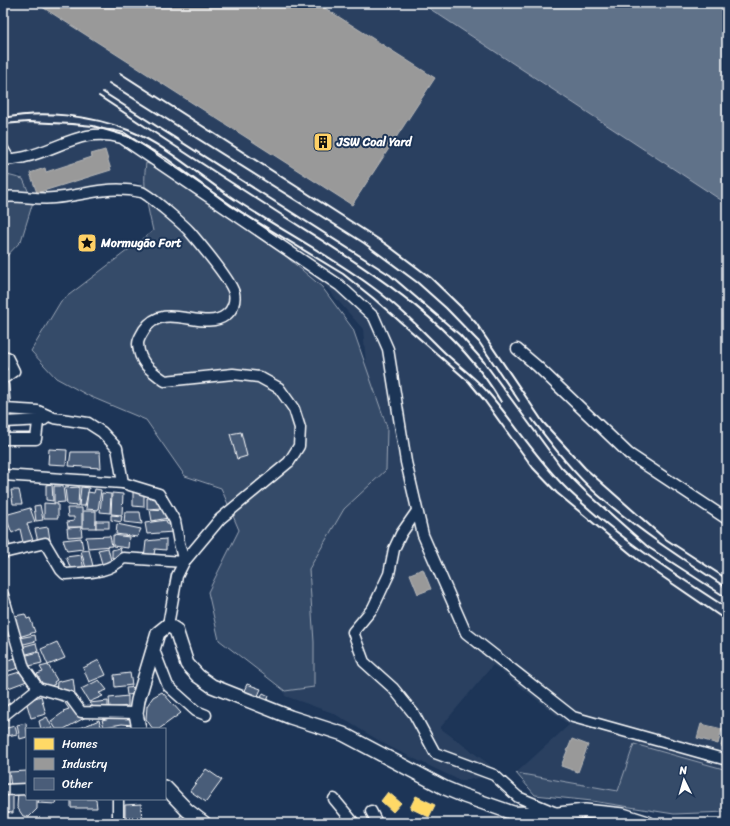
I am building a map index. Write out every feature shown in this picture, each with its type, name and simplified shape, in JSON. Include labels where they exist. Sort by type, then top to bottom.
[{"type":"main road","points":[[139,728],[136,713],[138,700],[158,633],[168,625],[176,630],[187,664],[198,676],[212,686],[290,717],[343,734],[445,788],[464,796],[513,813],[558,814],[585,812],[623,815],[648,823]]},
{"type":"main road","points":[[166,788],[187,810],[204,823]]},
{"type":"street","points":[[3,149],[6,159],[25,157],[88,134],[108,133],[122,138],[339,285],[374,317],[388,349],[406,462],[423,535],[466,633],[574,717],[727,760]]},
{"type":"street","points":[[3,197],[54,198],[112,188],[143,192],[189,231],[225,276],[234,293],[233,306],[230,312],[218,319],[211,320],[170,316],[156,319],[145,328],[138,341],[139,353],[143,363],[165,381],[233,374],[259,377],[279,388],[294,409],[300,428],[299,446],[289,462],[220,519],[184,562],[177,576],[168,625]]},
{"type":"street","points":[[516,349],[630,454],[727,519]]},
{"type":"street","points":[[3,379],[14,371],[7,357]]},
{"type":"street","points":[[3,385],[5,409],[3,435]]},
{"type":"street","points":[[5,409],[38,411],[54,418],[88,423],[102,432],[117,448],[123,482]]},
{"type":"street","points":[[4,422],[38,422],[54,418]]},
{"type":"street","points":[[3,439],[36,438],[38,422]]},
{"type":"street","points":[[3,475],[123,482],[159,494],[175,521],[178,543],[184,562]]},
{"type":"street","points":[[417,511],[401,534],[394,550],[389,574],[373,608],[353,632],[364,662],[393,688],[414,714],[435,754],[494,775],[518,797],[558,814]]},
{"type":"street","points":[[3,553],[45,543],[65,574],[103,570],[115,567],[123,558],[184,562]]},
{"type":"street","points":[[3,596],[24,668],[38,688],[70,697],[81,712],[136,713]]},
{"type":"street","points":[[154,650],[168,686],[196,711],[206,715]]},
{"type":"street","points":[[3,716],[38,688]]},
{"type":"street","points":[[3,790],[26,790]]},
{"type":"street","points":[[334,799],[354,823]]},
{"type":"street","points":[[118,800],[118,823]]},
{"type":"street","points":[[371,811],[377,823]]},
{"type":"shaded area","points":[[3,3],[421,3],[727,204],[727,770],[634,744],[619,791],[516,773],[569,725],[493,665],[440,728],[490,765],[484,777],[461,781],[390,747],[333,713],[285,696],[265,604],[369,397],[363,329],[326,287],[136,182],[32,195],[20,175],[3,176]]},
{"type":"shaded area","points":[[421,3],[727,3],[727,204]]},
{"type":"shaded area","points":[[146,163],[198,182],[322,287],[353,329],[387,427],[386,470],[344,509],[309,569],[314,642],[314,687],[285,691],[219,640],[208,592],[239,530],[221,488],[185,476],[146,420],[89,396],[56,378],[31,351],[61,301],[153,231],[145,189]]},
{"type":"shaded area","points":[[3,174],[23,179],[33,202],[21,241],[3,260]]},
{"type":"shaded area","points":[[634,744],[727,770],[727,812],[674,814],[592,801],[535,795],[516,773],[618,791]]},
{"type":"building: Homes","points":[[388,792],[401,803],[393,812],[381,801]]},
{"type":"building: Homes","points":[[416,796],[435,805],[429,817],[410,808]]},
{"type":"building: Industry","name":"JSW Coal Yard","points":[[36,3],[317,3],[435,78],[352,205]]},
{"type":"building: Industry","points":[[105,150],[111,170],[37,193],[30,173],[45,168],[46,172],[92,157],[91,154]]},
{"type":"building: Industry","points":[[423,569],[431,589],[418,594],[410,574]]},
{"type":"building: Industry","points":[[701,724],[722,729],[718,744],[697,738]]},
{"type":"building: Industry","points":[[724,735],[727,735],[727,748],[721,746]]},
{"type":"building: Industry","points":[[572,739],[588,745],[578,772],[561,766]]},
{"type":"building: Other","points":[[241,432],[247,456],[237,459],[230,434]]},
{"type":"building: Other","points":[[49,449],[67,450],[66,465],[48,464]]},
{"type":"building: Other","points":[[71,452],[100,452],[101,468],[69,466]]},
{"type":"building: Other","points":[[52,484],[53,501],[46,500],[46,485]]},
{"type":"building: Other","points":[[54,486],[63,486],[65,502],[54,503]]},
{"type":"building: Other","points":[[79,487],[78,506],[67,505],[65,488]]},
{"type":"building: Other","points":[[81,487],[89,488],[85,506],[79,506]]},
{"type":"building: Other","points":[[95,489],[101,490],[98,510],[86,509],[88,492],[94,493]]},
{"type":"building: Other","points":[[11,490],[19,490],[22,504],[13,504]]},
{"type":"building: Other","points":[[133,491],[144,491],[144,507],[133,506]]},
{"type":"building: Other","points":[[102,493],[111,494],[110,513],[100,512]]},
{"type":"building: Other","points":[[112,493],[123,494],[122,515],[111,514]]},
{"type":"building: Other","points":[[159,497],[162,508],[147,509],[147,498]]},
{"type":"building: Other","points":[[44,503],[58,504],[58,518],[44,518]]},
{"type":"building: Other","points":[[40,505],[43,520],[36,521],[34,506]]},
{"type":"building: Other","points":[[30,508],[35,522],[27,524],[34,543],[24,547],[20,529],[12,533],[5,515]]},
{"type":"building: Other","points":[[67,508],[82,508],[82,527],[68,527],[67,522],[74,521],[74,517],[68,517]]},
{"type":"building: Other","points":[[166,509],[168,518],[152,521],[150,510]]},
{"type":"building: Other","points":[[83,511],[96,511],[96,528],[83,528]]},
{"type":"building: Other","points":[[125,512],[140,512],[142,524],[124,522]]},
{"type":"building: Other","points":[[111,515],[122,516],[121,522],[111,520]]},
{"type":"building: Other","points":[[166,520],[167,524],[172,524],[173,532],[147,534],[145,523]]},
{"type":"building: Other","points":[[96,521],[109,521],[109,528],[96,528]]},
{"type":"building: Other","points":[[117,524],[141,529],[137,537],[116,534]]},
{"type":"building: Other","points":[[48,527],[50,540],[38,542],[35,529]]},
{"type":"building: Other","points":[[81,527],[82,536],[68,537],[67,528]]},
{"type":"building: Other","points":[[3,532],[5,532],[12,550],[3,548]]},
{"type":"building: Other","points":[[113,535],[129,537],[128,548],[113,546]]},
{"type":"building: Other","points":[[110,536],[112,546],[88,548],[86,537]]},
{"type":"building: Other","points":[[81,538],[83,549],[67,551],[63,540]]},
{"type":"building: Other","points":[[166,539],[166,550],[155,549],[153,560],[144,559],[146,541]]},
{"type":"building: Other","points":[[108,548],[112,565],[103,567],[98,550]]},
{"type":"building: Other","points":[[120,548],[122,556],[112,558],[112,550]]},
{"type":"building: Other","points":[[89,550],[93,566],[86,568],[81,551]]},
{"type":"building: Other","points":[[81,555],[84,570],[72,572],[66,557]]},
{"type":"building: Other","points":[[25,614],[27,619],[30,618],[35,632],[19,637],[15,616]]},
{"type":"building: Other","points":[[35,635],[36,641],[20,645],[19,638]]},
{"type":"building: Other","points":[[57,642],[65,658],[48,665],[41,649]]},
{"type":"building: Other","points":[[36,643],[38,651],[23,655],[21,647]]},
{"type":"building: Other","points":[[39,652],[42,663],[25,667],[23,656]]},
{"type":"building: Other","points":[[15,658],[18,668],[3,673],[3,662]]},
{"type":"building: Other","points":[[99,660],[106,675],[89,682],[83,668]]},
{"type":"building: Other","points":[[48,665],[57,680],[54,682],[55,684],[45,689],[37,674],[43,672],[40,667]]},
{"type":"building: Other","points":[[23,671],[27,681],[3,690],[3,677]]},
{"type":"building: Other","points":[[130,673],[132,685],[115,687],[114,675]]},
{"type":"building: Other","points":[[73,678],[75,694],[56,692],[57,682]]},
{"type":"building: Other","points":[[99,680],[107,690],[99,693],[103,696],[89,702],[81,689]]},
{"type":"building: Other","points":[[247,684],[261,689],[257,698],[243,693]]},
{"type":"building: Other","points":[[137,687],[137,694],[127,695],[126,688]]},
{"type":"building: Other","points":[[162,692],[181,713],[160,728],[152,728],[146,719],[147,706],[153,697]]},
{"type":"building: Other","points":[[263,693],[269,696],[267,701],[261,698]]},
{"type":"building: Other","points":[[41,696],[46,714],[31,718],[26,701]]},
{"type":"building: Other","points":[[128,696],[128,706],[110,708],[109,698]]},
{"type":"building: Other","points":[[71,700],[86,717],[66,728],[55,728],[51,721],[64,712],[63,711],[69,709],[65,703]]},
{"type":"building: Other","points":[[108,701],[108,708],[96,709],[89,703]]},
{"type":"building: Other","points":[[131,713],[133,725],[122,724],[104,727],[102,720]]},
{"type":"building: Other","points":[[47,717],[52,728],[41,728],[39,721]]},
{"type":"building: Other","points":[[99,720],[102,728],[80,728]]},
{"type":"building: Other","points":[[26,723],[26,737],[20,739],[17,725]]},
{"type":"building: Other","points":[[15,726],[17,734],[3,737],[3,729]]},
{"type":"building: Other","points":[[206,769],[222,780],[206,802],[190,791]]},
{"type":"building: Other","points":[[26,771],[26,785],[11,787],[9,772]]},
{"type":"building: Other","points":[[18,792],[26,793],[26,800],[37,800],[37,809],[29,817],[23,816],[17,807]]},
{"type":"building: Other","points":[[3,795],[13,795],[13,813],[3,812]]},
{"type":"building: Other","points":[[39,800],[57,800],[56,804],[38,803]]},
{"type":"building: Other","points":[[71,800],[96,800],[97,808],[71,808]]},
{"type":"building: Other","points":[[141,804],[142,823],[125,823],[125,805]]},
{"type":"building: Other","points":[[182,813],[189,818],[186,823],[177,823]]},
{"type":"railway","points":[[120,73],[386,244],[431,278],[476,323],[543,422],[585,468],[664,538],[727,579]]},
{"type":"railway","points":[[109,83],[364,243],[418,283],[446,308],[479,342],[519,401]]},
{"type":"railway","points":[[103,92],[390,275],[460,335],[484,362],[561,467],[585,491],[648,547],[727,598]]},
{"type":"railway","points":[[99,96],[335,249],[398,292],[428,316],[455,342],[480,371],[501,402]]},
{"type":"railway","points":[[3,118],[34,114],[66,115],[98,121],[128,130],[171,153],[237,201],[355,274],[398,308],[485,389],[556,478],[586,507],[644,553],[727,608]]},
{"type":"railway","points":[[3,124],[28,122],[93,126],[127,136],[166,158],[231,206],[343,274],[373,298],[469,382],[484,400],[533,468],[557,493],[638,560],[727,621]]},
{"type":"railway","points":[[532,419],[571,468],[598,495],[645,532],[727,588]]},
{"type":"place","name":"JSW Coal Yard","points":[[323,142]]},
{"type":"place","name":"Mormugão Fort","points":[[87,243]]}]
